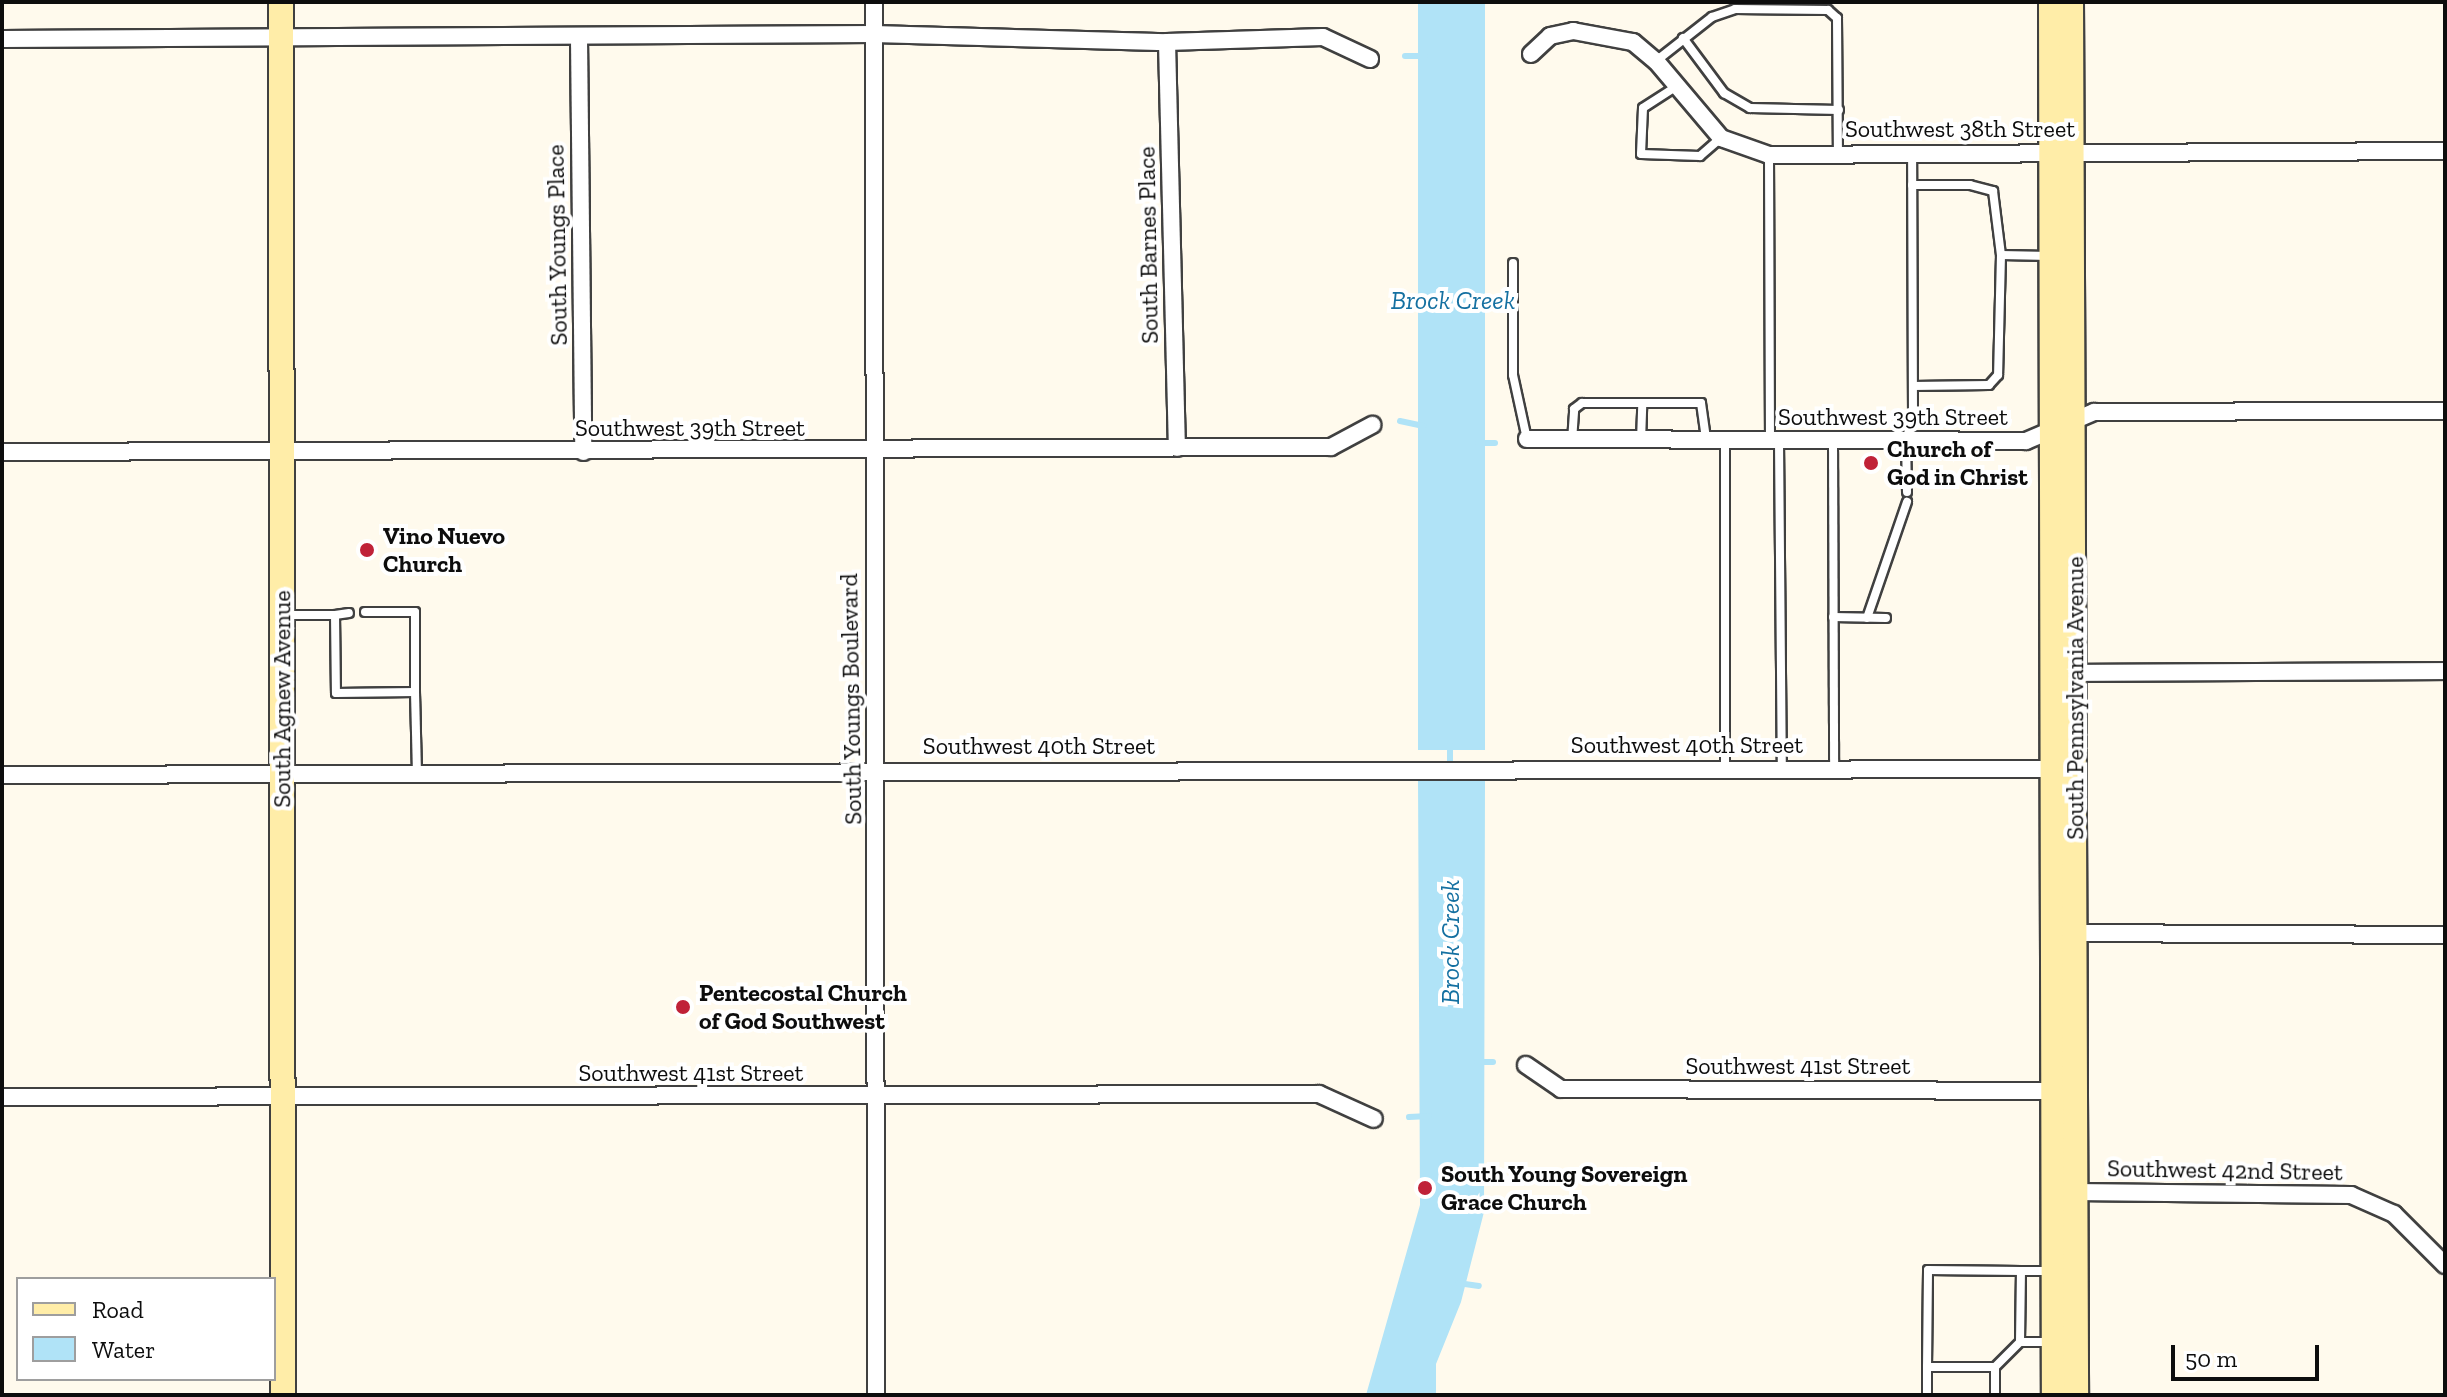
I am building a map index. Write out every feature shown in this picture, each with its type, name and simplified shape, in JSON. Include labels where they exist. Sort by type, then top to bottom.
[{"type":"main road","name":"South Agnew Avenue","points":[[281,2],[283,1395]]},
{"type":"main road","name":"South Pennsylvania Avenue","points":[[2051,2],[2062,153],[2066,769],[2066,1091],[2054,1271],[2054,1395]]},
{"type":"main road","name":"South Pennsylvania Avenue","points":[[2063,425],[2055,256],[2071,2]]},
{"type":"main road","name":"South Pennsylvania Avenue","points":[[2066,1091],[2074,1192],[2076,1395]]},
{"type":"street","name":"South Youngs Boulevard","points":[[874,2],[872,451],[877,771],[876,1395]]},
{"type":"street","points":[[1531,54],[1550,36],[1573,31],[1633,42],[1656,61],[1721,138]]},
{"type":"street","points":[[2,39],[874,34],[1167,42],[1323,37],[1370,59]]},
{"type":"street","name":"South Youngs Place","points":[[579,38],[583,452]]},
{"type":"street","name":"South Barnes Place","points":[[1167,42],[1177,448]]},
{"type":"street","name":"Southwest 38th Street","points":[[1721,138],[1769,155],[2445,151]]},
{"type":"street","name":"Southwest 39th Street","points":[[1527,439],[1572,442],[2026,441],[2094,412],[2445,411]]},
{"type":"street","name":"Southwest 39th Street","points":[[2,452],[282,448],[583,452],[1331,447],[1372,425]]},
{"type":"street","points":[[2065,673],[2445,671]]},
{"type":"street","name":"Southwest 40th Street","points":[[2,775],[2066,769]]},
{"type":"street","points":[[2066,933],[2445,935]]},
{"type":"street","name":"Southwest 41st Street","points":[[1526,1065],[1561,1089],[2066,1091]]},
{"type":"street","name":"Southwest 41st Street","points":[[2,1097],[282,1094],[876,1099],[1319,1094],[1374,1119]]},
{"type":"street","name":"Southwest 42nd Street","points":[[2074,1192],[2351,1195],[2394,1214],[2445,1265]]},
{"type":"lane","points":[[1656,61],[1712,17],[1735,9],[1828,10],[1837,18],[1838,154]]},
{"type":"lane","points":[[1683,38],[1724,93],[1750,108],[1839,110]]},
{"type":"lane","points":[[1677,86],[1643,108],[1641,154],[1700,156],[1721,138]]},
{"type":"lane","points":[[1867,618],[1907,497],[1906,442],[1913,386],[1912,154]]},
{"type":"lane","points":[[1769,155],[1782,769]]},
{"type":"lane","points":[[1912,185],[1970,185],[1993,191],[2001,255],[1998,375],[1989,385],[1913,386]]},
{"type":"lane","points":[[2001,255],[2055,256]]},
{"type":"lane","points":[[1513,263],[1513,375],[1527,439]]},
{"type":"lane","points":[[1572,442],[1574,409],[1582,403],[1701,403],[1706,442]]},
{"type":"lane","points":[[1641,442],[1642,403]]},
{"type":"lane","points":[[1725,442],[1725,769]]},
{"type":"lane","points":[[1833,442],[1834,769]]},
{"type":"lane","points":[[365,612],[415,612],[417,772]]},
{"type":"lane","points":[[282,615],[349,613]]},
{"type":"lane","points":[[335,615],[336,693],[415,692]]},
{"type":"lane","points":[[1833,617],[1886,618]]},
{"type":"lane","points":[[1927,1395],[1928,1270],[2054,1271]]},
{"type":"lane","points":[[1927,1367],[1995,1367],[2020,1342],[2021,1271]]},
{"type":"lane","points":[[2020,1342],[2054,1342]]},
{"type":"lane","points":[[1995,1367],[1995,1395]]},
{"type":"water","name":"Brock Creek","points":[[1418,2],[1485,2],[1485,750],[1418,750]]},
{"type":"water","name":"Brock Creek","points":[[1418,780],[1485,780],[1484,1212],[1461,1302],[1436,1364],[1436,1395],[1366,1395],[1420,1205]]},
{"type":"waterway","points":[[1405,56],[1425,56]]},
{"type":"waterway","points":[[1400,421],[1423,426]]},
{"type":"waterway","points":[[1478,443],[1495,443]]},
{"type":"waterway","name":"Brock Creek","points":[[1450,745],[1450,770]]},
{"type":"waterway","points":[[1477,1062],[1493,1062]]},
{"type":"waterway","points":[[1409,1117],[1429,1116]]},
{"type":"waterway","points":[[1458,1283],[1479,1286]]},
{"type":"place","name":"Church of God in Christ","points":[[1871,463]]},
{"type":"place","name":"Vino Nuevo Church","points":[[367,550]]},
{"type":"place","name":"Pentecostal Church of God Southwest","points":[[683,1007]]},
{"type":"place","name":"South Young Sovereign Grace Church","points":[[1425,1188]]}]
